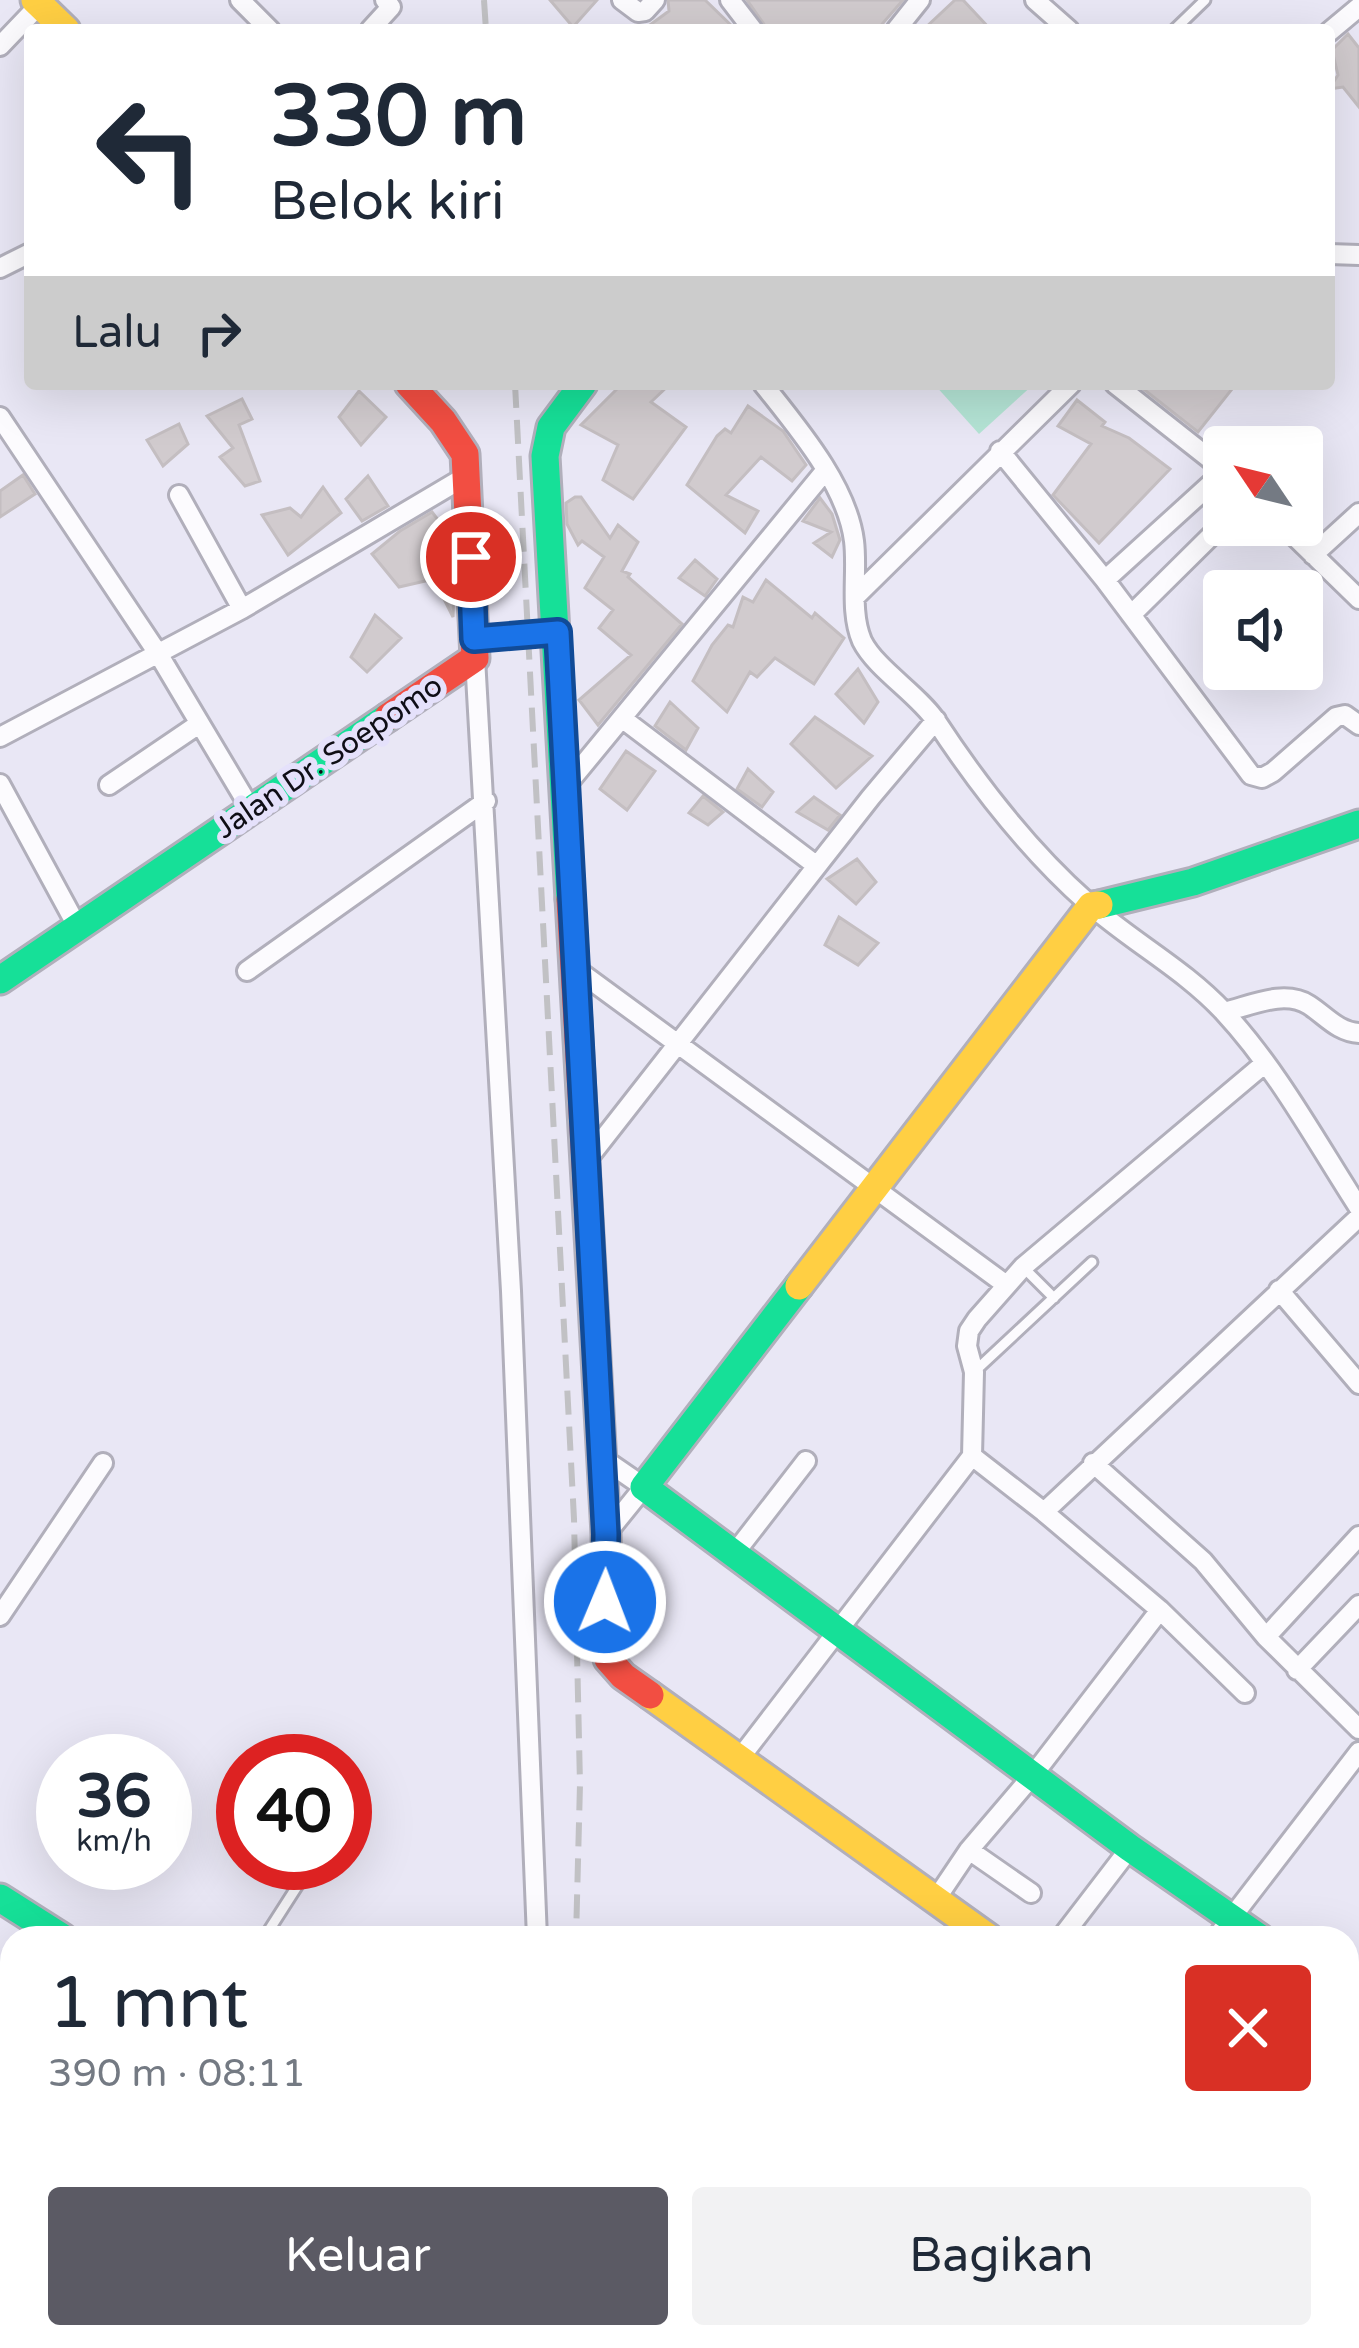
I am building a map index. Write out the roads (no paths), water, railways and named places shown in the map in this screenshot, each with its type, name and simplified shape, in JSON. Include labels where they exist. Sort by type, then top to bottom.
[{"type":"street","points":[[240,0],[264,24]]},
{"type":"street","points":[[375,24],[391,7],[385,0]]},
{"type":"street","points":[[622,0],[638,12],[655,0]]},
{"type":"street","points":[[730,0],[748,24]]},
{"type":"street","points":[[901,24],[920,0]]},
{"type":"street","points":[[1035,0],[1063,24]]},
{"type":"street","points":[[0,46],[40,1],[61,24]]},
{"type":"street","points":[[1335,27],[1359,7]]},
{"type":"street","points":[[414,390],[455,438],[465,454],[468,475],[511,1291],[536,1926]]},
{"type":"street","points":[[579,390],[551,427],[545,456],[606,1534],[605,1647],[613,1669],[973,1926]]},
{"type":"street","points":[[767,390],[825,471],[851,525],[863,642],[936,720],[963,765],[1028,846],[1091,906],[1163,958],[1224,1012],[1264,1064],[1359,1212],[1043,1512]]},
{"type":"street","points":[[856,597],[1065,390]]},
{"type":"street","points":[[1123,390],[1203,454]]},
{"type":"street","points":[[0,417],[159,655],[252,811]]},
{"type":"street","points":[[1000,451],[1105,580],[1252,775],[1262,778],[1273,772],[1336,717],[1345,715],[1359,725]]},
{"type":"street","points":[[565,787],[825,471]]},
{"type":"street","points":[[0,737],[242,609],[468,475]]},
{"type":"street","points":[[1105,580],[1203,490]]},
{"type":"street","points":[[179,495],[242,609]]},
{"type":"street","points":[[1313,555],[1359,512]]},
{"type":"street","points":[[1131,614],[1203,544]]},
{"type":"street","points":[[1304,546],[1359,599]]},
{"type":"street","points":[[474,648],[558,632]]},
{"type":"street","name":"Jalan Dr. Soepomo","points":[[0,980],[252,811],[474,648]]},
{"type":"street","points":[[623,719],[817,866]]},
{"type":"street","points":[[586,1161],[936,720]]},
{"type":"street","points":[[109,784],[199,724]]},
{"type":"street","points":[[0,784],[76,926]]},
{"type":"street","points":[[247,971],[485,801]]},
{"type":"street","points":[[606,1534],[1091,906],[1135,901],[1246,859],[1359,824]]},
{"type":"street","points":[[573,967],[1005,1284]]},
{"type":"street","points":[[1224,1012],[1282,998],[1308,1004],[1342,1030],[1359,1034]]},
{"type":"street","points":[[740,1758],[972,1456],[974,1372],[969,1331],[1023,1267],[1264,1064]]},
{"type":"street","points":[[1280,1290],[1359,1384]]},
{"type":"street","points":[[599,1456],[1130,1848],[1222,1926]]},
{"type":"street","points":[[972,1456],[1160,1610],[1245,1693]]},
{"type":"street","points":[[734,1554],[806,1461]]},
{"type":"street","points":[[0,1616],[103,1462]]},
{"type":"street","points":[[1093,1463],[1203,1561],[1297,1670],[1359,1729]]},
{"type":"street","points":[[1266,1636],[1359,1536]]},
{"type":"street","points":[[1297,1670],[1359,1605]]},
{"type":"street","points":[[936,1899],[969,1850],[1160,1610]]},
{"type":"street","points":[[1226,1926],[1359,1752]]},
{"type":"street","points":[[1070,1926],[1130,1848]]},
{"type":"street","points":[[969,1850],[1031,1894]]},
{"type":"street","points":[[0,1898],[44,1926]]},
{"type":"lane","points":[[1180,24],[1205,0]]},
{"type":"lane","points":[[974,1372],[1092,1262]]},
{"type":"lane","points":[[1023,1267],[1054,1298]]},
{"type":"lane","points":[[272,1926],[295,1890]]},
{"type":"railway","points":[[484,0],[486,24]]},
{"type":"railway","points":[[515,390],[574,1519],[580,1784],[576,1926]]}]
